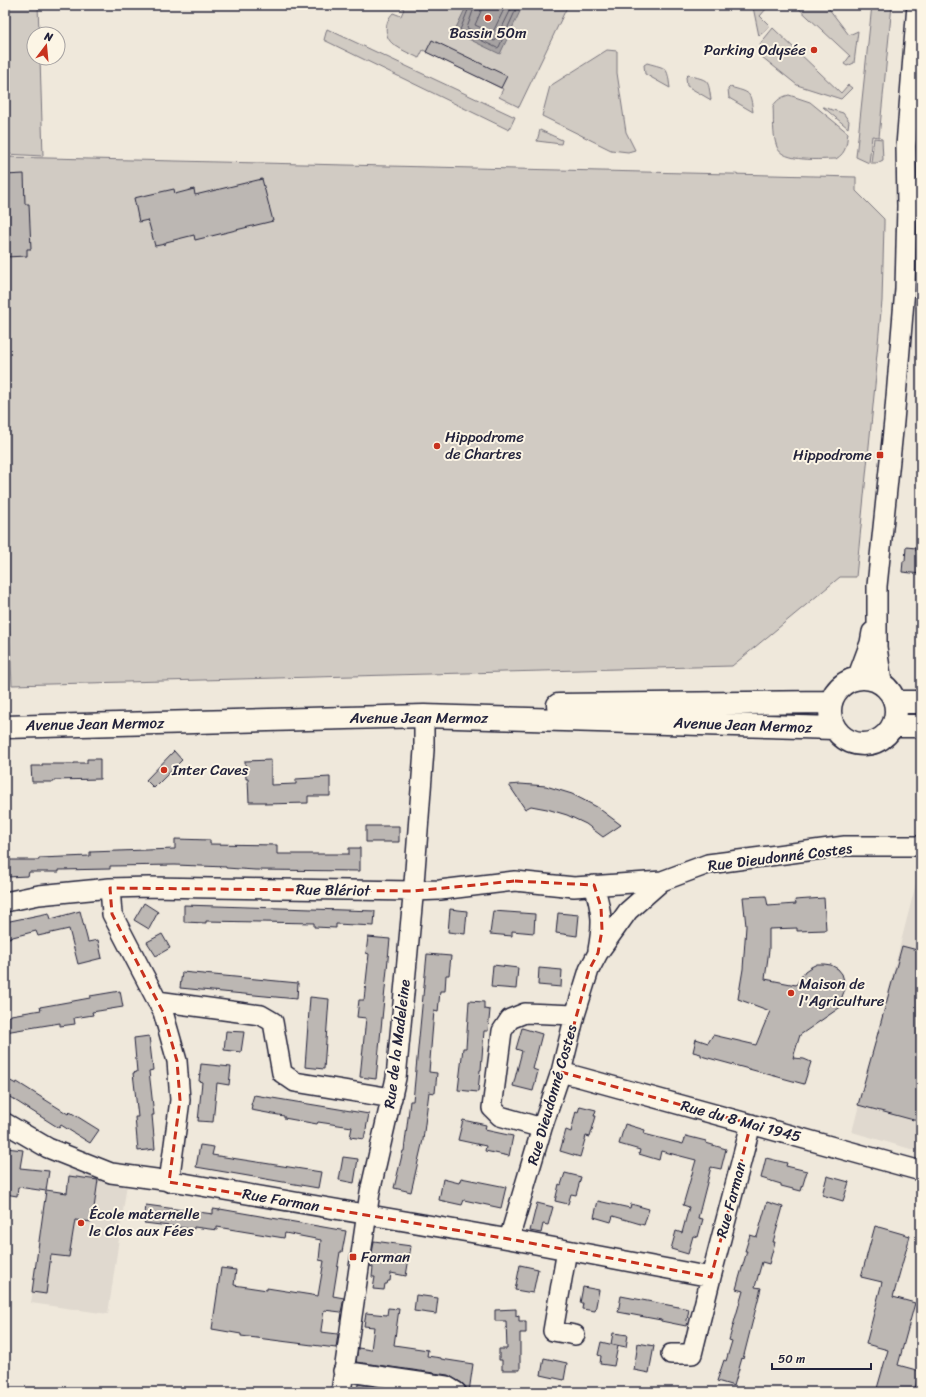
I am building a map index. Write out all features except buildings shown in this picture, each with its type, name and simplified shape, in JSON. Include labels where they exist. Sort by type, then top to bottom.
[{"type":"main road","points":[[831,702],[835,693],[848,681],[857,678],[870,679],[882,683],[890,692],[895,702],[896,714],[893,726],[921,726]]},
{"type":"main road","name":"Avenue Jean Mermoz","points":[[5,713],[831,702],[829,711],[830,719],[834,728],[840,736],[849,742],[859,745],[879,741],[893,726]]},
{"type":"main road","points":[[895,702],[921,702]]},
{"type":"main road","name":"Avenue Jean Mermoz","points":[[5,727],[424,716],[834,728]]},
{"type":"street","points":[[882,683],[877,647],[877,586],[894,421],[905,290],[907,206],[906,146],[917,5]]},
{"type":"street","points":[[857,678],[870,643],[876,606]]},
{"type":"street","name":"Rue de la Madeleine","points":[[341,1392],[370,1192],[396,1078],[424,750],[424,716]]},
{"type":"street","name":"Rue Dieudonné Costes","points":[[510,1239],[542,1128],[561,1072],[575,1015],[589,970],[598,953],[628,911],[662,881],[708,864],[845,846],[921,846]]},
{"type":"street","name":"Rue Blériot","points":[[5,902],[38,895],[110,888],[149,887],[413,891],[440,890],[515,881],[574,887],[662,881]]},
{"type":"street","points":[[617,884],[624,895],[628,911]]},
{"type":"street","name":"Rue Dieudonné Costes","points":[[594,885],[601,907],[602,930],[598,953]]},
{"type":"street","points":[[110,888],[112,914],[163,1012],[177,1061],[180,1100],[169,1182]]},
{"type":"street","points":[[157,1001],[261,1015],[273,1022],[282,1073],[295,1082],[392,1098]]},
{"type":"street","points":[[542,1128],[500,1116],[492,1108],[502,1031],[510,1019],[526,1013],[575,1015]]},
{"type":"street","name":"Rue du 8 Mai 1945","points":[[561,1072],[921,1171]]},
{"type":"street","name":"Rue Farman","points":[[5,1123],[48,1148],[111,1173],[330,1208],[510,1239],[710,1277]]},
{"type":"street","name":"Rue Farman","points":[[671,1354],[692,1354],[710,1277],[751,1124]]},
{"type":"street","points":[[567,1250],[553,1331],[575,1335]]},
{"type":"street","points":[[343,1371],[446,1386],[456,1392]]},
{"type":"highlighted area","points":[[515,881],[594,885],[601,907],[602,930],[598,953],[589,970],[561,1072],[751,1124],[711,1277],[509,1239],[169,1182],[180,1100],[177,1061],[163,1012],[112,914],[110,888],[413,891]]},
{"type":"shaded area","points":[[5,5],[38,5],[39,26],[26,26],[26,66],[40,66],[43,156],[5,154]]},
{"type":"shaded area","points":[[568,5],[519,107],[499,97],[503,89],[423,50],[419,58],[392,43],[386,30],[388,21],[393,13],[401,16],[404,9],[399,6]]},
{"type":"shaded area","points":[[755,5],[764,5],[767,8],[760,16],[770,26],[759,36],[753,7]]},
{"type":"shaded area","points":[[795,5],[826,5],[849,35],[858,31],[854,63],[847,66],[844,64],[850,56]]},
{"type":"shaded area","points":[[872,5],[892,5],[879,137],[872,136],[869,163],[856,157]]},
{"type":"shaded area","points":[[773,28],[841,93],[848,85],[852,88],[841,99],[797,85],[762,57],[760,44]]},
{"type":"shaded area","points":[[327,29],[515,117],[509,130],[324,40]]},
{"type":"shaded area","points":[[607,50],[617,51],[617,73],[626,132],[635,150],[628,152],[611,150],[542,116],[550,86]]},
{"type":"shaded area","points":[[647,63],[659,66],[667,72],[670,88],[645,74],[644,65]]},
{"type":"shaded area","points":[[688,75],[700,78],[708,84],[711,100],[687,86],[686,77]]},
{"type":"shaded area","points":[[730,87],[742,90],[750,96],[753,112],[729,98],[728,89]]},
{"type":"shaded area","points":[[789,95],[810,102],[848,133],[844,151],[840,156],[836,159],[803,159],[786,156],[780,152],[774,137],[773,106],[780,99]]},
{"type":"shaded area","points":[[823,107],[843,113],[849,121],[848,128]]},
{"type":"shaded area","points":[[540,130],[562,140],[561,144],[537,141]]},
{"type":"shaded area","points":[[874,138],[882,139],[883,160],[877,163],[871,163]]},
{"type":"shaded area","name":"Hippodrome de Chartres","points":[[5,157],[856,177],[856,191],[884,219],[884,224],[882,301],[877,365],[856,577],[840,577],[732,666],[12,685],[5,527]]},
{"type":"shaded area","points":[[921,864],[921,1152],[852,1132]]},
{"type":"shaded area","name":"École maternelle le Clos aux Fées","points":[[70,1166],[127,1184],[108,1314],[31,1303],[46,1190],[67,1193]]},
{"type":"water","name":"Bassin 50m","points":[[467,5],[523,5],[500,54],[454,32]]},
{"type":"place","name":"Bassin 50m","points":[[488,18]]},
{"type":"place","name":"Parking Odysée","points":[[814,50]]},
{"type":"place","name":"Hippodrome de Chartres","points":[[437,446]]},
{"type":"place","name":"Hippodrome","points":[[880,455]]},
{"type":"place","name":"Inter Caves","points":[[164,770]]},
{"type":"place","name":"Maison de l'Agriculture","points":[[791,993]]},
{"type":"place","name":"École maternelle le Clos aux Fées","points":[[81,1223]]},
{"type":"place","name":"Farman","points":[[353,1257]]}]
